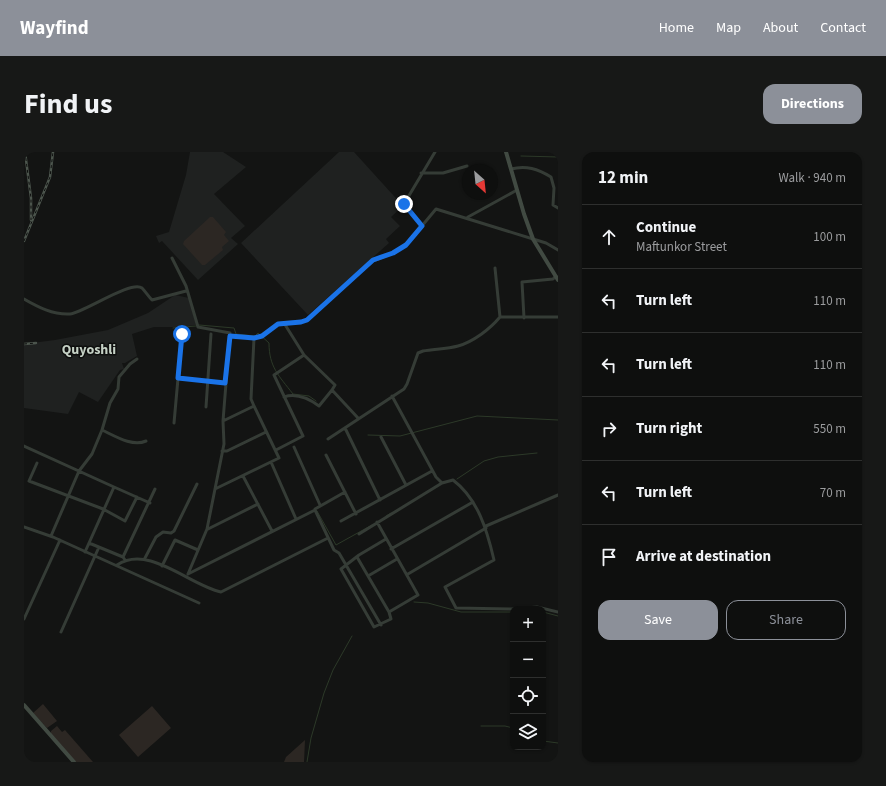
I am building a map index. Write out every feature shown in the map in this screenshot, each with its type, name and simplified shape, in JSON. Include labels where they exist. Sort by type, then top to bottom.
[{"type":"main road","points":[[506,152],[533,239],[557,278]]},
{"type":"main road","points":[[24,705],[74,762]]},
{"type":"street","points":[[422,226],[404,204],[420,173],[435,152]]},
{"type":"street","points":[[420,173],[443,173],[462,167]]},
{"type":"street","points":[[511,169],[528,167],[542,171],[551,177],[554,188],[553,205],[558,208]]},
{"type":"street","points":[[467,217],[517,190]]},
{"type":"street","points":[[230,336],[254,338],[262,336],[278,324],[307,320],[373,260],[393,253],[406,245],[436,208],[546,243],[558,250]]},
{"type":"street","points":[[172,258],[184,279],[186,291],[198,327],[228,331],[230,336],[225,383],[222,451],[207,529],[187,575]]},
{"type":"street","points":[[495,268],[500,317]]},
{"type":"street","points":[[524,318],[522,282],[557,278]]},
{"type":"street","points":[[24,298],[39,307],[57,314],[72,314],[88,308],[120,292],[136,287],[141,288],[152,300],[186,291]]},
{"type":"street","points":[[328,439],[392,396],[407,384],[418,354],[423,351],[458,346],[469,341],[492,325],[500,317],[558,318]]},
{"type":"street","points":[[284,323],[304,355],[335,385],[318,406],[308,398],[290,395],[284,397]]},
{"type":"street","points":[[174,423],[182,334]]},
{"type":"street","points":[[206,407],[211,334]]},
{"type":"street","points":[[215,489],[279,458],[251,399],[254,338]]},
{"type":"street","points":[[276,450],[303,436],[274,375],[304,355]]},
{"type":"street","points":[[52,536],[80,471],[90,459],[102,430],[110,403],[118,389],[119,377],[130,364],[137,359]]},
{"type":"street","points":[[178,378],[225,383]]},
{"type":"street","points":[[332,390],[358,418]]},
{"type":"street","points":[[392,396],[432,471],[442,483]]},
{"type":"street","points":[[223,421],[254,406]]},
{"type":"street","points":[[345,428],[380,500]]},
{"type":"street","points":[[102,430],[131,442],[139,444],[146,441]]},
{"type":"street","points":[[222,451],[227,451],[266,432]]},
{"type":"street","points":[[381,437],[406,485]]},
{"type":"street","points":[[24,446],[150,503]]},
{"type":"street","points":[[294,447],[320,505]]},
{"type":"street","points":[[326,455],[356,514]]},
{"type":"street","points":[[271,462],[296,519]]},
{"type":"street","points":[[37,463],[29,481],[103,509],[125,522],[137,497]]},
{"type":"street","points":[[341,521],[432,471]]},
{"type":"street","points":[[244,476],[272,530]]},
{"type":"street","points":[[359,534],[442,483],[453,480],[473,502],[486,527],[494,560],[445,587],[456,608],[510,609]]},
{"type":"street","points":[[145,558],[156,537],[163,532],[168,533],[174,531],[197,484]]},
{"type":"street","points":[[85,552],[114,486]]},
{"type":"street","points":[[117,565],[124,558],[156,489]]},
{"type":"street","points":[[187,575],[272,530],[315,510],[314,509],[320,505],[345,492]]},
{"type":"street","points":[[408,574],[486,527],[558,495]]},
{"type":"street","points":[[391,549],[473,502]]},
{"type":"street","points":[[207,529],[258,504]]},
{"type":"street","points":[[315,510],[334,550],[339,553],[347,565],[381,625]]},
{"type":"street","points":[[377,522],[391,549],[408,574],[418,595],[389,612]]},
{"type":"street","points":[[24,527],[52,536],[199,603]]},
{"type":"street","points":[[89,544],[124,558],[145,558],[187,575],[219,591],[223,591],[328,538]]},
{"type":"street","points":[[357,558],[389,612],[391,619],[375,628],[341,570],[357,558],[386,539]]},
{"type":"street","points":[[24,619],[60,540]]},
{"type":"street","points":[[162,566],[175,540],[198,550]]},
{"type":"street","points":[[61,632],[98,547]]},
{"type":"street","points":[[368,576],[397,559]]},
{"type":"street","points":[[546,609],[558,612]]},
{"type":"shaded area","points":[[190,152],[223,152],[246,167],[214,194],[245,226],[231,238],[238,244],[198,280],[162,241],[159,243],[156,236],[169,232],[186,175]]},
{"type":"shaded area","points":[[339,152],[354,152],[403,206],[391,217],[400,226],[386,239],[389,243],[308,315],[241,243]]},
{"type":"shaded area","points":[[210,217],[213,217],[226,232],[224,235],[229,241],[222,247],[223,250],[205,265],[202,265],[183,244],[184,241]]},
{"type":"shaded area","points":[[175,295],[189,298],[196,325],[181,327],[154,327],[132,334],[137,356],[125,363],[122,363],[124,369],[120,370],[98,402],[79,392],[68,414],[24,408],[24,344],[108,330],[148,313]]},
{"type":"shaded area","points":[[43,704],[57,721],[47,728],[33,713]]},
{"type":"shaded area","points":[[152,706],[171,728],[138,757],[119,735]]},
{"type":"shaded area","points":[[57,726],[62,732],[65,730],[93,762],[76,762],[51,734],[51,731]]},
{"type":"shaded area","points":[[305,740],[304,762],[284,762],[286,757]]},
{"type":"waterway","points":[[521,156],[558,157]]},
{"type":"waterway","points":[[199,325],[234,328],[236,334],[255,336],[258,333],[269,343],[269,351],[273,365],[279,376],[293,394],[309,396],[316,401]]},
{"type":"waterway","points":[[173,328],[196,326]]},
{"type":"waterway","points":[[368,435],[400,436],[477,416],[558,420]]},
{"type":"waterway","points":[[457,479],[484,461],[498,457],[537,453]]},
{"type":"waterway","points":[[317,511],[336,545],[372,525]]},
{"type":"waterway","points":[[386,516],[391,513]]},
{"type":"waterway","points":[[414,602],[428,603],[461,612],[510,612]]},
{"type":"waterway","points":[[546,613],[558,616]]},
{"type":"waterway","points":[[307,762],[311,738],[324,693],[333,670],[352,636]]},
{"type":"waterway","points":[[481,726],[510,727]]},
{"type":"waterway","points":[[546,741],[558,743]]},
{"type":"railway","points":[[25,152],[31,198],[31,220]]},
{"type":"railway","points":[[24,241],[50,177],[53,152]]},
{"type":"railway","points":[[24,344],[36,343]]},
{"type":"district","name":"Quyoshli","points":[[89,349]]},
{"type":"route","points":[[182,334],[178,378],[225,383],[230,336],[254,338],[262,336],[278,324],[307,320],[373,260],[393,253],[406,245],[422,226],[404,204]]}]
